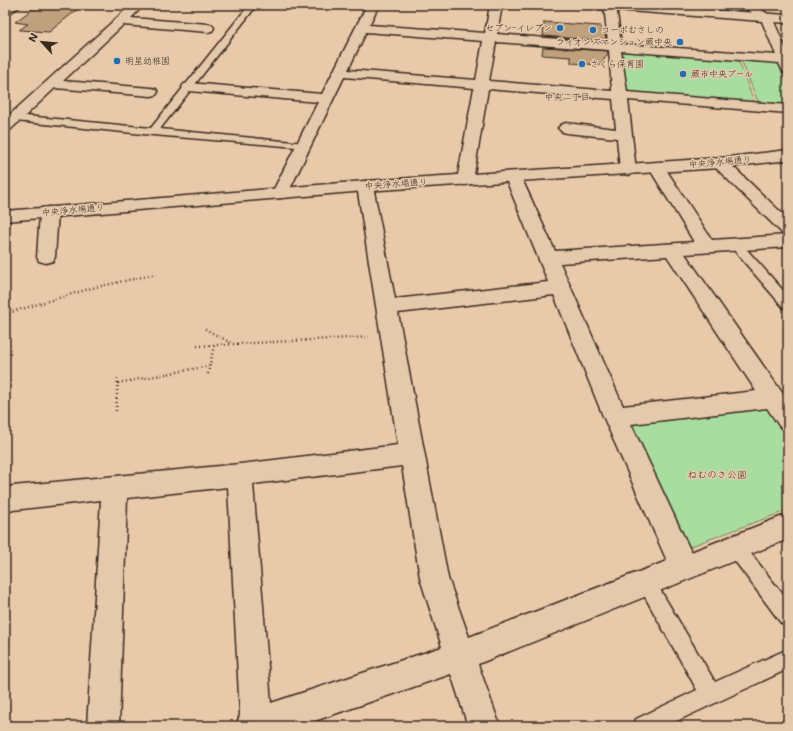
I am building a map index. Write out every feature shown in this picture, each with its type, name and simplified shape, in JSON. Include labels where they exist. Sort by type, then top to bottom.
[{"type":"street","points":[[8,121],[52,84],[138,5]]},
{"type":"street","points":[[280,193],[373,5]]},
{"type":"street","points":[[465,180],[496,5]]},
{"type":"street","points":[[588,5],[665,8],[788,19]]},
{"type":"street","points":[[747,5],[766,18],[787,63]]},
{"type":"street","points":[[610,6],[628,170]]},
{"type":"street","points":[[120,21],[208,28]]},
{"type":"street","points":[[362,28],[615,47],[787,63]]},
{"type":"street","points":[[339,73],[788,109]]},
{"type":"street","points":[[52,84],[151,92]]},
{"type":"street","points":[[189,87],[327,99]]},
{"type":"street","points":[[566,128],[624,134]]},
{"type":"street","name":"中央浄水場通り","points":[[5,216],[365,186],[657,168],[720,163],[788,155]]},
{"type":"street","points":[[720,163],[788,229]]},
{"type":"street","points":[[657,168],[707,247]]},
{"type":"street","points":[[513,176],[550,258],[560,287],[615,416],[684,568]]},
{"type":"street","points":[[365,186],[434,578],[484,726]]},
{"type":"street","points":[[46,257],[49,212]]},
{"type":"street","points":[[550,258],[737,246],[788,241]]},
{"type":"street","points":[[672,249],[788,420]]},
{"type":"street","points":[[386,307],[560,287]]},
{"type":"street","points":[[615,416],[772,398]]},
{"type":"street","points":[[5,501],[13,498],[240,475],[412,454]]},
{"type":"street","points":[[240,475],[255,725],[460,656],[788,526]]},
{"type":"street","points":[[103,726],[115,488]]},
{"type":"lane","points":[[5,14],[18,5]]},
{"type":"lane","points":[[154,132],[253,5]]},
{"type":"lane","points":[[8,121],[154,132],[304,146]]},
{"type":"lane","points":[[737,246],[788,304]]},
{"type":"lane","points":[[735,548],[788,616]]},
{"type":"lane","points":[[646,582],[711,695]]},
{"type":"lane","points":[[643,726],[788,659]]},
{"type":"path","points":[[5,314],[92,288],[156,274]]},
{"type":"path","points":[[205,329],[233,344]]},
{"type":"path","points":[[197,346],[391,336]]},
{"type":"path","points":[[208,374],[214,345]]},
{"type":"path","points":[[118,383],[209,366]]},
{"type":"path","points":[[116,411],[118,375]]},
{"type":"green space","name":"蕨市中央プール","points":[[625,51],[738,59],[754,102],[632,93],[625,89],[621,52]]},
{"type":"green space","points":[[741,59],[772,61],[778,64],[788,86],[788,105],[758,102]]},
{"type":"green space","name":"ねむのき公園","points":[[768,408],[788,439],[788,510],[686,548],[630,424]]},
{"type":"building","points":[[38,5],[83,5],[49,32],[19,30],[28,24],[15,22]]},
{"type":"building","points":[[544,22],[600,26],[602,30],[605,31],[606,41],[543,36]]},
{"type":"building","points":[[543,47],[608,51],[608,53],[601,65],[571,63],[571,57],[542,55]]},
{"type":"place","name":"セブン-イレブン","points":[[560,28]]},
{"type":"place","name":"コーポむさしの","points":[[593,30]]},
{"type":"place","name":"ライオンズマンション蕨中央","points":[[680,42]]},
{"type":"place","name":"明星幼稚園","points":[[117,61]]},
{"type":"place","name":"さくら保育園","points":[[582,64]]},
{"type":"place","name":"蕨市中央プール","points":[[683,74]]},
{"type":"district","name":"中央二丁目","points":[[567,97]]}]
